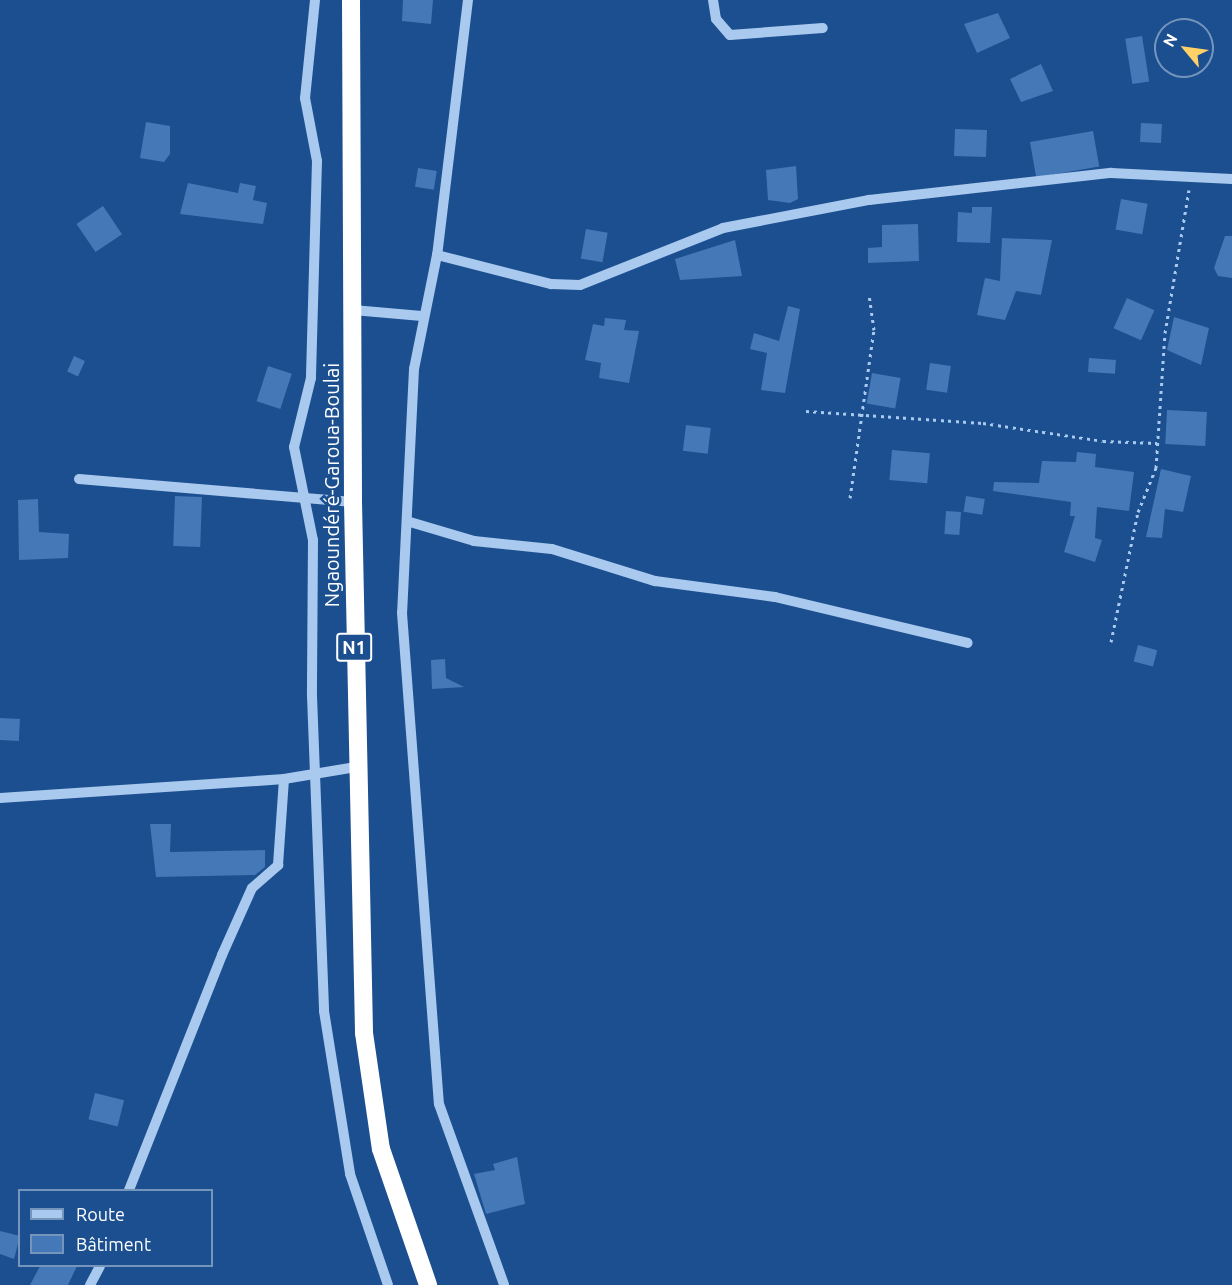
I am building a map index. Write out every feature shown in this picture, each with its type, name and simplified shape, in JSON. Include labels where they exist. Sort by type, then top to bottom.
[{"type":"highway","name":"Ngaoundéré-Garoua-Boulai","points":[[351,0],[356,767],[364,1034],[381,1149],[428,1285]]},
{"type":"street","points":[[315,0],[305,98],[317,161],[312,367],[294,436],[313,540],[324,1011],[335,1105],[350,1174],[388,1285]]},
{"type":"street","points":[[468,0],[437,255],[423,316],[409,442],[410,522],[402,613],[439,1104],[504,1285]]},
{"type":"street","points":[[713,0],[716,19],[730,35],[823,28]]},
{"type":"street","points":[[437,255],[542,282],[580,285],[723,228],[869,200],[1111,173],[1232,179]]},
{"type":"street","points":[[353,310],[423,316]]},
{"type":"street","points":[[79,479],[306,500],[353,502]]},
{"type":"street","points":[[410,522],[474,541],[552,549],[655,581],[775,597],[968,643]]},
{"type":"street","points":[[0,798],[284,779],[356,767]]},
{"type":"street","points":[[130,1189],[226,945],[252,888],[278,865],[284,779]]},
{"type":"street","points":[[90,1285],[99,1267]]},
{"type":"path","points":[[1111,642],[1138,512],[1156,468],[1187,177]]},
{"type":"path","points":[[850,498],[865,414],[874,330],[869,296]]},
{"type":"path","points":[[806,411],[865,414],[1157,443]]},
{"type":"building","points":[[403,0],[433,0],[431,24],[402,21]]},
{"type":"building","points":[[998,13],[1010,38],[977,53],[964,24]]},
{"type":"building","points":[[1142,36],[1149,81],[1132,84],[1125,39]]},
{"type":"building","points":[[1041,64],[1053,91],[1021,102],[1010,79]]},
{"type":"building","points":[[146,122],[170,126],[170,154],[164,162],[140,158]]},
{"type":"building","points":[[1141,123],[1162,124],[1161,143],[1140,142]]},
{"type":"building","points":[[955,129],[987,130],[986,157],[954,156]]},
{"type":"building","points":[[1093,131],[1099,166],[1036,178],[1030,142]]},
{"type":"building","points":[[796,166],[798,199],[790,203],[768,200],[766,170]]},
{"type":"building","points":[[418,168],[437,171],[434,190],[415,187]]},
{"type":"building","points":[[188,183],[238,193],[240,183],[256,186],[253,200],[267,203],[263,224],[180,214]]},
{"type":"building","points":[[1121,199],[1148,204],[1142,234],[1116,230]]},
{"type":"building","points":[[103,206],[122,234],[95,252],[76,224]]},
{"type":"building","points":[[972,207],[992,207],[990,243],[957,242],[958,212],[972,213]]},
{"type":"building","points":[[918,224],[919,261],[868,263],[868,248],[882,247],[882,225]]},
{"type":"building","points":[[586,229],[608,233],[602,262],[581,259]]},
{"type":"building","points":[[1225,236],[1232,236],[1232,278],[1218,276],[1214,268]]},
{"type":"building","points":[[1002,238],[1052,240],[1041,295],[1016,291],[1005,320],[977,315],[985,278],[1000,281]]},
{"type":"building","points":[[735,240],[742,276],[680,280],[675,259]]},
{"type":"building","points":[[1127,298],[1154,310],[1141,340],[1114,328]]},
{"type":"building","points":[[788,306],[800,309],[785,393],[761,390],[767,353],[750,349],[754,333],[779,341]]},
{"type":"building","points":[[1174,317],[1209,328],[1201,365],[1167,350]]},
{"type":"building","points":[[605,318],[626,320],[624,330],[639,331],[629,383],[599,378],[601,363],[585,360],[593,324],[604,326]]},
{"type":"building","points":[[74,356],[85,361],[78,376],[67,372]]},
{"type":"building","points":[[1089,358],[1116,360],[1115,374],[1088,372]]},
{"type":"building","points":[[930,363],[951,366],[947,393],[926,390]]},
{"type":"building","points":[[268,366],[292,374],[280,409],[257,401]]},
{"type":"building","points":[[872,373],[901,378],[895,409],[867,404]]},
{"type":"building","points":[[1167,410],[1207,412],[1205,446],[1165,444]]},
{"type":"building","points":[[686,425],[711,428],[708,454],[683,451]]},
{"type":"building","points":[[892,450],[930,453],[927,483],[889,480]]},
{"type":"building","points":[[1077,452],[1096,454],[1095,467],[1134,472],[1129,511],[1097,507],[1095,538],[1102,540],[1095,562],[1064,552],[1075,516],[1070,516],[1071,502],[993,491],[994,482],[1039,483],[1042,461],[1076,462]]},
{"type":"building","points":[[1161,469],[1191,476],[1183,512],[1165,509],[1162,538],[1146,537]]},
{"type":"building","points":[[175,496],[202,497],[200,547],[173,546]]},
{"type":"building","points":[[966,496],[985,499],[982,515],[963,512]]},
{"type":"building","points":[[38,499],[39,532],[69,534],[68,558],[19,560],[18,500]]},
{"type":"building","points":[[946,511],[961,512],[959,535],[944,534]]},
{"type":"building","points":[[1138,645],[1157,650],[1153,667],[1134,661]]},
{"type":"building","points":[[445,659],[446,678],[464,687],[432,689],[431,660]]},
{"type":"building","points":[[0,718],[20,719],[19,741],[0,740]]},
{"type":"building","points":[[150,824],[171,824],[170,852],[265,850],[265,867],[255,875],[156,877]]},
{"type":"building","points":[[95,1093],[124,1100],[118,1126],[88,1119]]},
{"type":"building","points":[[517,1157],[525,1204],[486,1214],[474,1174],[495,1170],[493,1164]]},
{"type":"building","points":[[0,1231],[18,1236],[14,1259],[0,1254]]},
{"type":"building","points":[[39,1267],[77,1267],[68,1285],[30,1285]]}]
